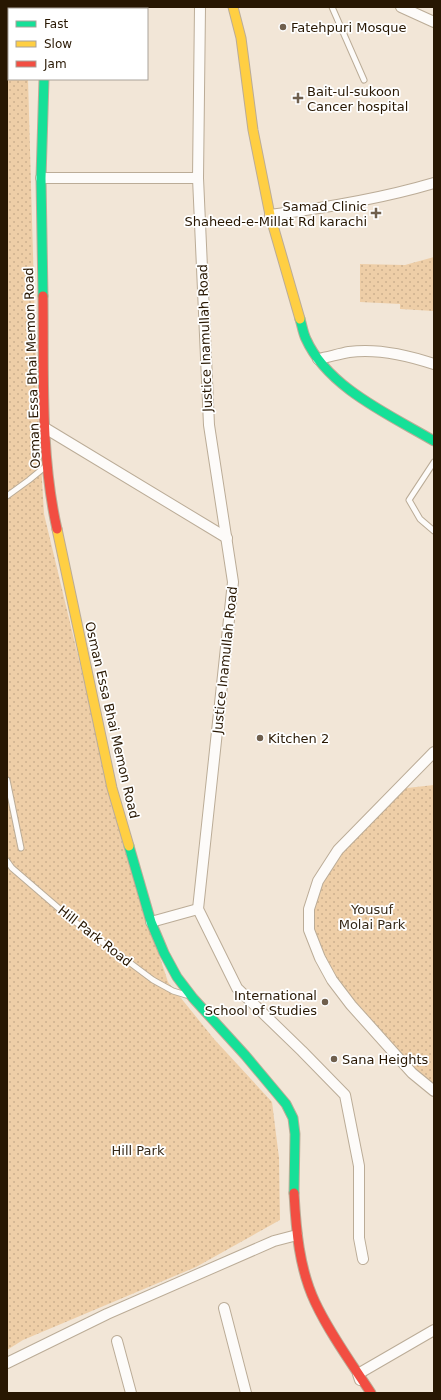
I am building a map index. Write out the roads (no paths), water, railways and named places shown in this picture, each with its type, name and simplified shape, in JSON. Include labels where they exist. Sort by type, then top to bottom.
[{"type":"street","name":"Justice Inamullah Road","points":[[198,908],[233,582],[209,425],[198,178],[200,7]]},
{"type":"street","points":[[233,7],[241,38],[253,130],[270,215],[306,339],[318,359],[335,378],[365,401],[434,441]]},
{"type":"street","points":[[401,7],[434,22]]},
{"type":"street","name":"Osman Essa Bhai Memon Road","points":[[44,80],[41,178],[45,428],[48,464],[56,526],[112,788],[151,922],[164,953],[177,977],[193,998],[245,1055],[286,1104],[293,1118],[295,1134],[294,1193],[297,1235],[305,1274],[315,1302],[332,1333],[371,1393]]},
{"type":"street","points":[[41,178],[198,178]]},
{"type":"street","points":[[270,215],[337,206],[434,183]]},
{"type":"street","points":[[318,359],[349,352],[376,351],[401,355],[434,364]]},
{"type":"street","points":[[45,428],[227,538]]},
{"type":"street","points":[[434,752],[338,850],[318,881],[309,909],[309,930],[320,958],[332,980],[351,1005],[412,1073],[434,1091]]},
{"type":"street","points":[[151,922],[198,908],[237,988],[302,1051],[344,1095],[359,1166],[359,1238],[363,1259]]},
{"type":"street","points":[[7,1363],[107,1314],[274,1241],[297,1235]]},
{"type":"street","points":[[224,1308],[246,1393]]},
{"type":"street","points":[[363,1393],[358,1374],[434,1330]]},
{"type":"street","points":[[117,1341],[131,1393]]},
{"type":"lane","points":[[332,7],[364,80]]},
{"type":"lane","points":[[434,462],[409,500],[420,519],[434,531]]},
{"type":"lane","points":[[7,496],[48,464]]},
{"type":"lane","points":[[7,780],[21,848]]},
{"type":"lane","name":"Hill Park Road","points":[[7,862],[70,918],[152,980],[173,991],[193,998]]},
{"type":"place","name":"Fatehpuri Mosque","points":[[283,27]]},
{"type":"place","name":"Bait-ul-sukoon Cancer hospital","points":[[298,98]]},
{"type":"place","name":"Samad Clinic Shaheed-e-Millat Rd karachi","points":[[376,213]]},
{"type":"place","name":"Kitchen 2","points":[[260,738]]},
{"type":"place","name":"International School of Studies","points":[[325,1002]]},
{"type":"place","name":"Sana Heights","points":[[334,1059]]},
{"type":"park label","name":"Yousuf Molai Park","points":[[372,916]]},
{"type":"park label","name":"Hill Park","points":[[138,1150]]}]
